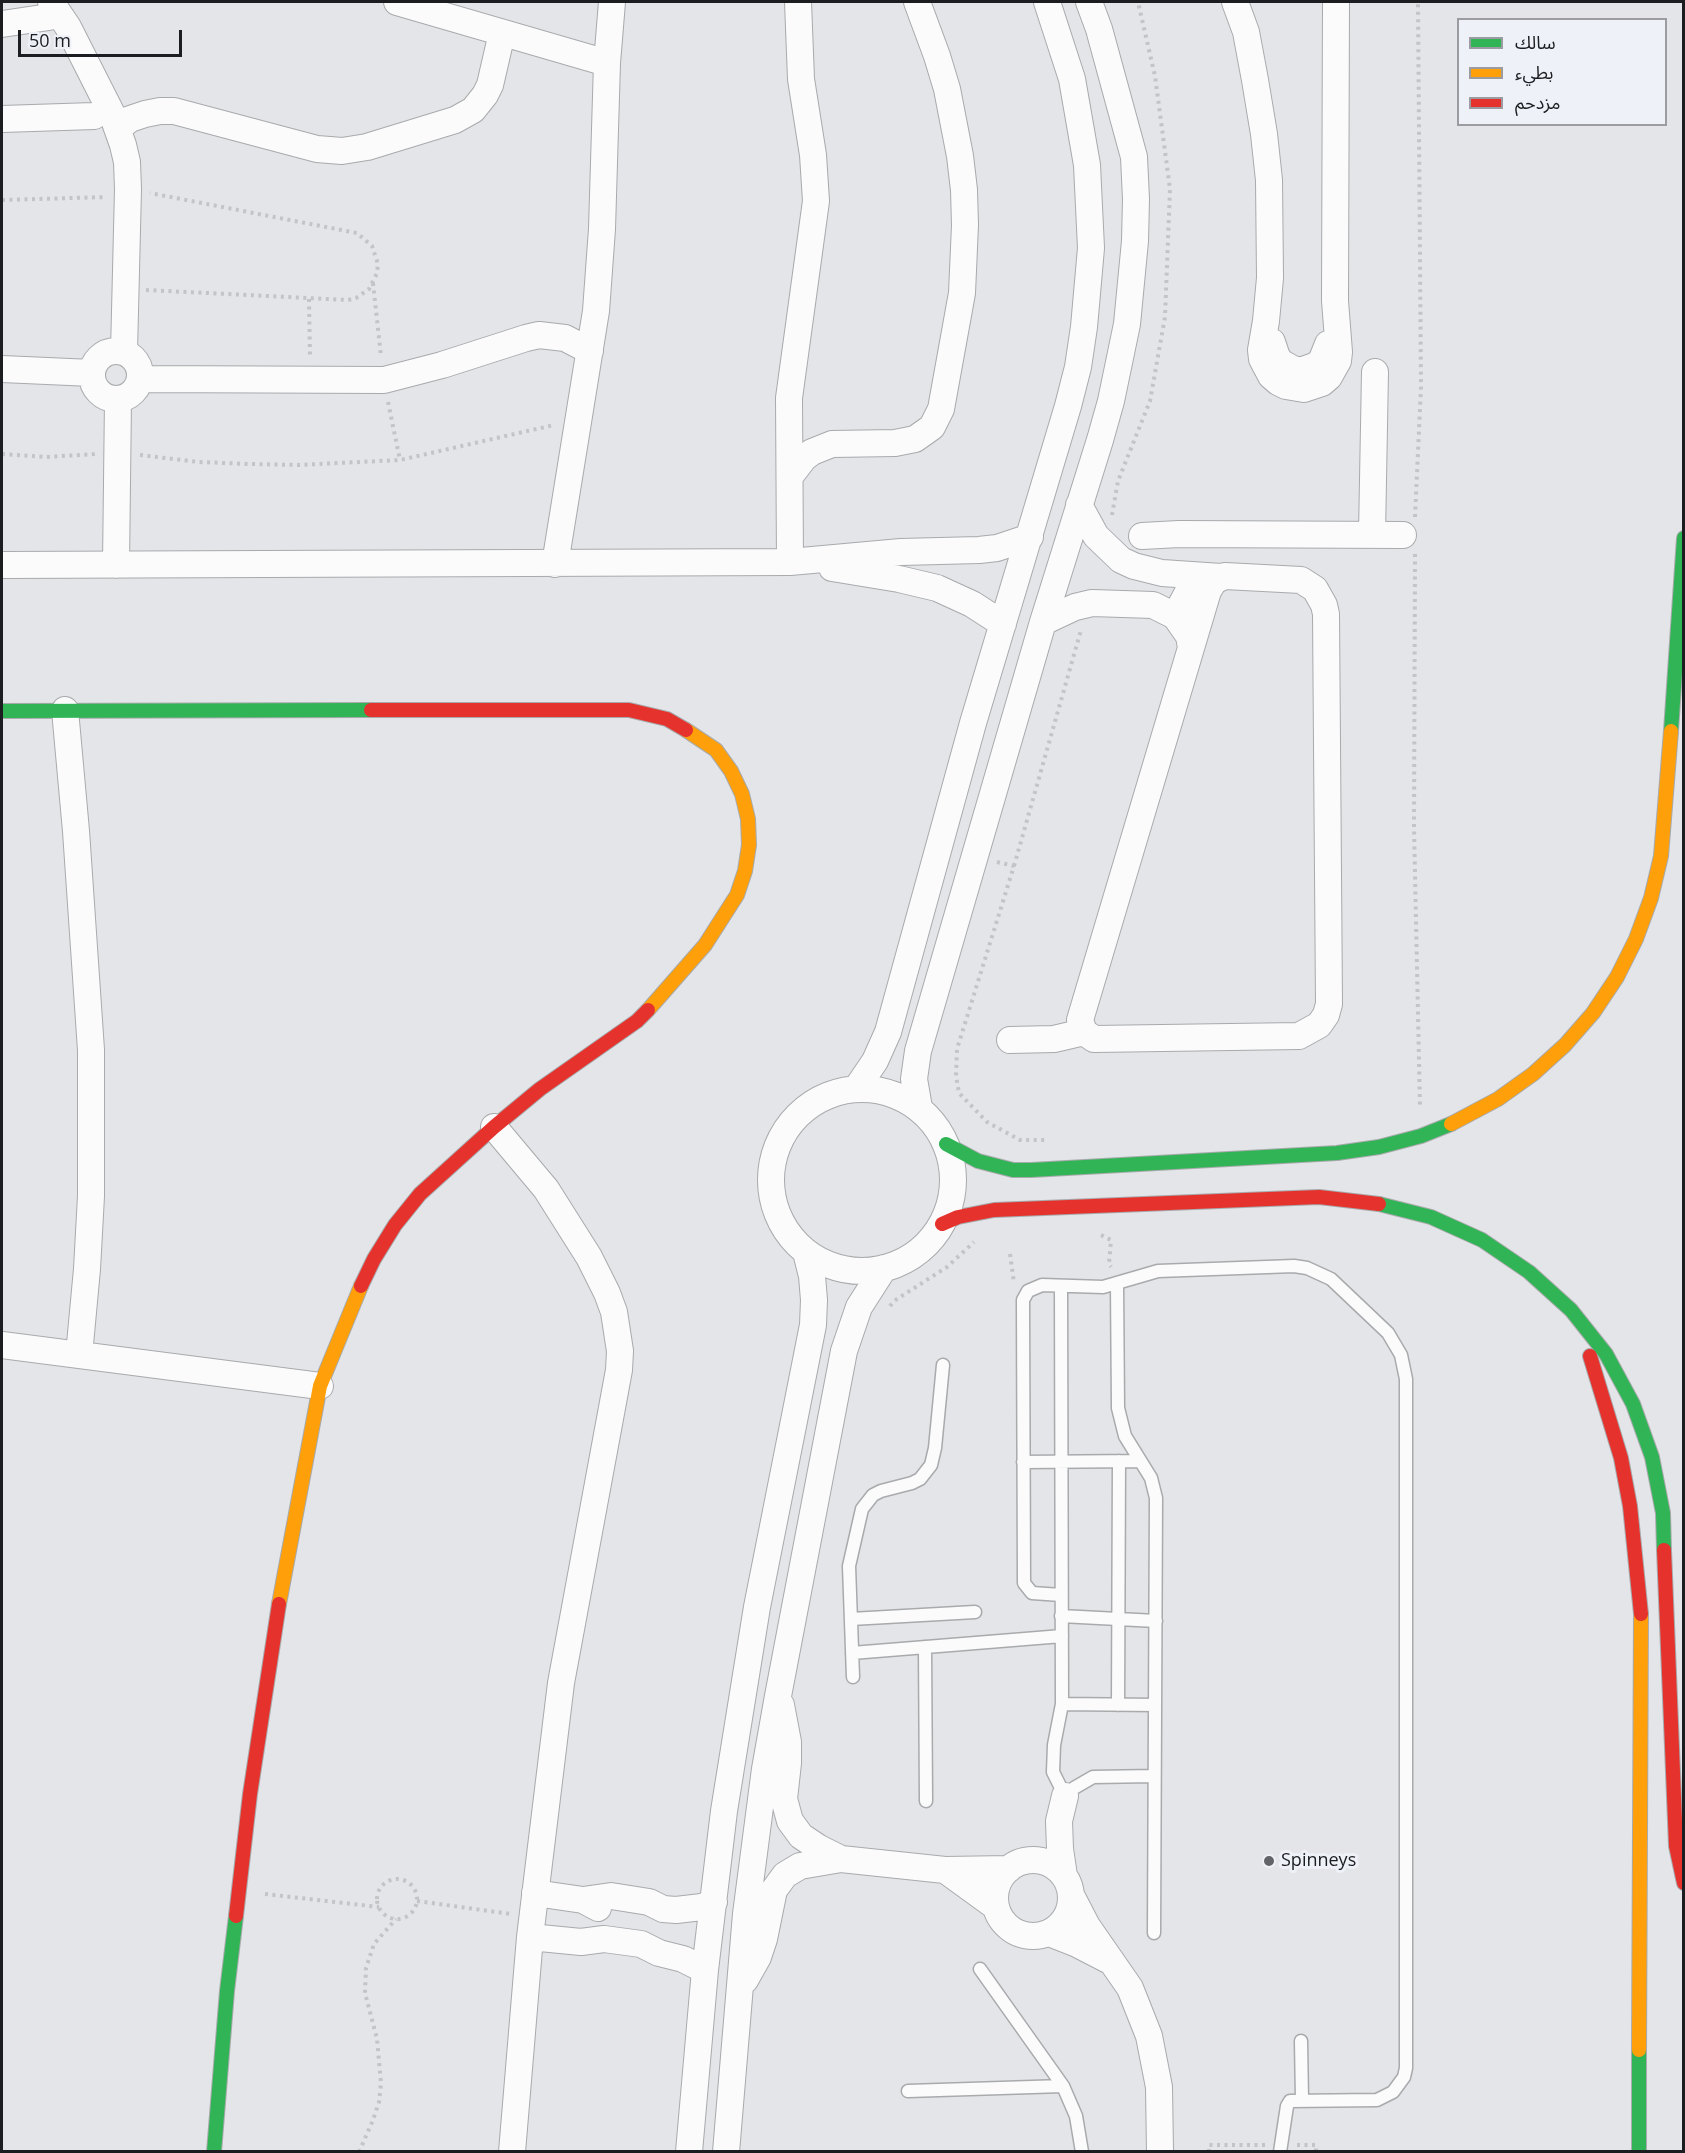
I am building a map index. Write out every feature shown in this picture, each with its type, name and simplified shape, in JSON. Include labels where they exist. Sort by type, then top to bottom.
[{"type":"street","points":[[397,2],[607,63]]},
{"type":"street","points":[[555,564],[590,351],[601,260],[607,63],[612,2]]},
{"type":"street","points":[[790,562],[791,373],[816,201],[813,154],[801,79],[798,2]]},
{"type":"street","points":[[790,475],[804,458],[832,444],[895,443],[915,439],[932,427],[941,409],[962,293],[964,190],[947,89],[938,56],[916,2]]},
{"type":"street","points":[[856,1089],[875,1061],[888,1032],[970,734],[1030,537],[1078,367],[1084,327],[1090,248],[1088,176],[1081,122],[1072,79],[1047,2]]},
{"type":"street","points":[[918,1108],[914,1079],[918,1051],[1043,622],[1100,440],[1120,363],[1132,283],[1136,199],[1134,157],[1102,40],[1089,2]]},
{"type":"street","points":[[1235,2],[1245,32],[1264,134],[1269,180],[1270,278],[1261,350],[1271,376],[1295,389],[1313,387],[1329,377],[1338,360],[1339,352],[1335,301],[1336,2]]},
{"type":"street","points":[[2,24],[48,7]]},
{"type":"street","points":[[48,7],[107,147],[120,193],[126,289],[116,352]]},
{"type":"street","points":[[48,7],[68,27],[118,128],[127,162],[120,193],[116,352]]},
{"type":"street","points":[[118,128],[130,119],[145,114],[174,111],[317,149],[342,151],[367,147],[455,120],[472,110],[480,103],[490,85],[502,33]]},
{"type":"street","points":[[2,119],[93,116]]},
{"type":"street","points":[[140,379],[384,380],[539,335],[565,338],[590,351]]},
{"type":"street","points":[[116,352],[132,356],[137,363],[140,379],[133,393],[118,399],[102,395],[93,381],[92,373],[97,360],[116,352]]},
{"type":"street","points":[[2,369],[92,373]]},
{"type":"street","points":[[1372,534],[1375,372]]},
{"type":"street","points":[[117,565],[118,399]]},
{"type":"street","points":[[1079,505],[1096,536],[1121,560],[1148,570],[1182,574],[1301,580],[1315,589],[1324,605],[1326,626],[1329,992],[1326,1015],[1310,1032],[1299,1036],[1094,1039],[1084,1032],[1080,1020],[1209,587],[1221,577]]},
{"type":"street","points":[[1175,616],[1188,592],[1182,574],[1179,534]]},
{"type":"street","points":[[1142,536],[1372,534],[1411,536]]},
{"type":"street","points":[[2,565],[790,562],[879,554],[988,549],[1030,537]]},
{"type":"street","points":[[946,1144],[978,1161],[1013,1170],[1337,1153],[1379,1147],[1421,1136],[1461,1120],[1498,1099],[1533,1074],[1557,1053],[1593,1013],[1617,977],[1636,939],[1652,898],[1661,856],[1666,814],[1683,538]]},
{"type":"street","points":[[790,562],[880,575],[937,588],[972,603],[1003,624]]},
{"type":"street","points":[[1043,622],[1075,607],[1092,603],[1153,605],[1175,616],[1189,636],[1191,648]]},
{"type":"street","points":[[65,710],[91,1050],[91,1196],[79,1355]]},
{"type":"street","points":[[2,711],[629,710],[667,719],[701,738],[716,750],[731,771],[742,794],[748,819],[749,845],[745,871],[737,895],[684,972],[637,1021],[540,1089],[420,1194],[395,1225],[374,1259],[320,1386],[281,1589],[251,1783],[238,1891],[214,2151]]},
{"type":"street","points":[[1010,1040],[1054,1039],[1084,1032]]},
{"type":"street","points":[[856,1089],[890,1092],[918,1108],[930,1118],[946,1144],[953,1176],[948,1209],[942,1224],[931,1239],[902,1262],[884,1268],[851,1270],[828,1264],[806,1252],[792,1238],[781,1221],[774,1202],[772,1173],[779,1144],[789,1126],[810,1106],[837,1092],[856,1089]]},
{"type":"street","points":[[494,1127],[546,1189],[589,1257],[614,1311],[620,1351],[619,1370],[561,1683],[532,1915],[512,2151]]},
{"type":"street","points":[[942,1224],[967,1215],[994,1210],[1319,1197],[1376,1203],[1431,1217],[1482,1240],[1529,1272],[1571,1310],[1606,1354],[1633,1404],[1652,1457],[1663,1513],[1675,1835],[1683,1883]]},
{"type":"street","points":[[689,2151],[705,1970],[724,1811],[757,1607],[813,1325],[812,1276],[806,1252]]},
{"type":"street","points":[[726,2151],[754,1841],[778,1696],[844,1351],[860,1307],[884,1268]]},
{"type":"street","points":[[1571,1310],[1604,1398],[1620,1458],[1635,1535],[1641,1604],[1639,2151]]},
{"type":"street","points":[[2,1345],[320,1386]]},
{"type":"street","points":[[778,1696],[788,1742],[784,1799],[790,1821],[801,1836],[841,1859]]},
{"type":"street","points":[[945,1870],[996,1907],[1005,1924],[1012,1930],[1030,1936],[1049,1933],[1056,1929],[1068,1915],[1068,1887],[1059,1848],[1059,1821],[1065,1796]]},
{"type":"street","points":[[996,1907],[996,1890],[1003,1875],[1043,1842],[1059,1821]]},
{"type":"street","points":[[739,1988],[758,1957],[764,1939],[771,1898],[785,1875],[800,1866],[841,1859],[945,1870],[1016,1865],[1033,1860],[1051,1864],[1068,1887],[1096,1940],[1116,1965],[1130,1988],[1140,2011],[1151,2044],[1159,2087],[1160,2151]]},
{"type":"street","points":[[532,1915],[583,1900],[611,1896],[649,1902],[663,1909],[689,1909],[714,1902]]},
{"type":"street","points":[[581,1942],[583,1900]]},
{"type":"street","points":[[532,1915],[581,1942],[604,1939],[641,1944],[659,1953],[683,1959],[705,1970]]},
{"type":"street","points":[[1049,1933],[1090,1950],[1116,1965]]},
{"type":"lane","points":[[1061,1595],[1032,1593],[1024,1583],[1023,1305],[1025,1295],[1037,1286],[1088,1288],[1119,1283],[1144,1274],[1172,1270],[1294,1266],[1307,1268],[1331,1279],[1380,1323],[1395,1343],[1406,1379],[1406,2068],[1404,2077],[1393,2092],[1377,2100],[1292,2100],[1287,2104],[1280,2151]]},
{"type":"lane","points":[[1119,1283],[1118,1408],[1125,1436],[1151,1478],[1156,1498],[1154,1932]]},
{"type":"lane","points":[[1061,1286],[1062,1704],[1052,1762],[1056,1780],[1065,1796],[1092,1777],[1154,1776]]},
{"type":"lane","points":[[853,1677],[849,1566],[862,1509],[873,1495],[880,1491],[920,1479],[931,1465],[935,1448],[943,1365]]},
{"type":"lane","points":[[1118,1705],[1119,1461]]},
{"type":"lane","points":[[1023,1462],[1140,1461]]},
{"type":"lane","points":[[851,1619],[975,1612]]},
{"type":"lane","points":[[1061,1616],[1156,1621]]},
{"type":"lane","points":[[852,1653],[1062,1636]]},
{"type":"lane","points":[[925,1647],[926,1801]]},
{"type":"lane","points":[[1062,1704],[1155,1705]]},
{"type":"lane","points":[[980,1969],[1063,2086],[1076,2115],[1082,2151]]},
{"type":"lane","points":[[1302,2041],[1302,2100]]},
{"type":"lane","points":[[908,2091],[1063,2086]]},
{"type":"path","points":[[1418,2],[1421,387],[1411,536],[1414,827],[1421,1136]]},
{"type":"path","points":[[2,200],[120,193],[348,231],[365,238],[372,246],[378,264],[377,273],[369,289],[356,298],[348,300],[126,289]]},
{"type":"path","points":[[309,299],[310,379]]},
{"type":"path","points":[[2,454],[45,457],[118,454],[249,464],[320,464],[400,460],[579,419]]},
{"type":"path","points":[[1055,1169],[1055,1144],[1050,1140],[1020,1140],[987,1122],[959,1093],[956,1076],[957,1049],[1014,866],[1076,645],[1092,603]]},
{"type":"path","points":[[975,856],[1014,866]]},
{"type":"path","points":[[1094,1234],[1104,1235],[1111,1240],[1109,1264],[1119,1283]]},
{"type":"path","points":[[887,1310],[894,1301],[947,1268],[976,1241]]},
{"type":"path","points":[[1010,1254],[1014,1284],[1025,1295]]},
{"type":"path","points":[[359,2151],[374,2120],[381,2083],[377,2040],[365,1993],[366,1968],[374,1944],[396,1919],[410,1914],[417,1901],[414,1887],[408,1882],[394,1878],[387,1881],[378,1892],[377,1900],[383,1913],[396,1919]]},
{"type":"path","points":[[238,1891],[379,1907]]},
{"type":"path","points":[[417,1901],[532,1915]]},
{"type":"traffic: fast","points":[[1671,731],[1684,538]]},
{"type":"traffic: fast","points":[[2,711],[371,710]]},
{"type":"traffic: fast","points":[[946,1144],[978,1161],[1013,1170],[1031,1170],[1337,1153],[1379,1147],[1421,1136],[1451,1124]]},
{"type":"traffic: fast","points":[[1379,1204],[1431,1217],[1482,1240],[1529,1272],[1571,1310],[1606,1354],[1633,1404],[1652,1457],[1663,1513],[1664,1550]]},
{"type":"traffic: fast","points":[[214,2152],[227,1991],[236,1916]]},
{"type":"traffic: fast","points":[[1639,2050],[1639,2152]]},
{"type":"traffic: slow","points":[[648,1010],[705,945],[737,895],[745,871],[749,845],[748,819],[742,794],[731,771],[716,750],[686,730]]},
{"type":"traffic: slow","points":[[1451,1124],[1498,1099],[1533,1074],[1565,1045],[1593,1013],[1617,977],[1636,939],[1651,898],[1661,856],[1671,731]]},
{"type":"traffic: slow","points":[[279,1604],[320,1386],[361,1286]]},
{"type":"traffic: slow","points":[[1639,2050],[1641,1614]]},
{"type":"traffic: jam","points":[[371,710],[629,710],[667,719],[686,730]]},
{"type":"traffic: jam","points":[[361,1286],[395,1225],[420,1194],[540,1089],[637,1021],[648,1010]]},
{"type":"traffic: jam","points":[[942,1224],[958,1217],[994,1210],[1319,1197],[1379,1204]]},
{"type":"traffic: jam","points":[[1590,1356],[1621,1458],[1630,1506],[1641,1614]]},
{"type":"traffic: jam","points":[[1664,1550],[1676,1846],[1684,1883]]},
{"type":"traffic: jam","points":[[236,1916],[250,1794],[279,1604]]},
{"type":"place","name":"Spinneys","points":[[1269,1861]]}]
